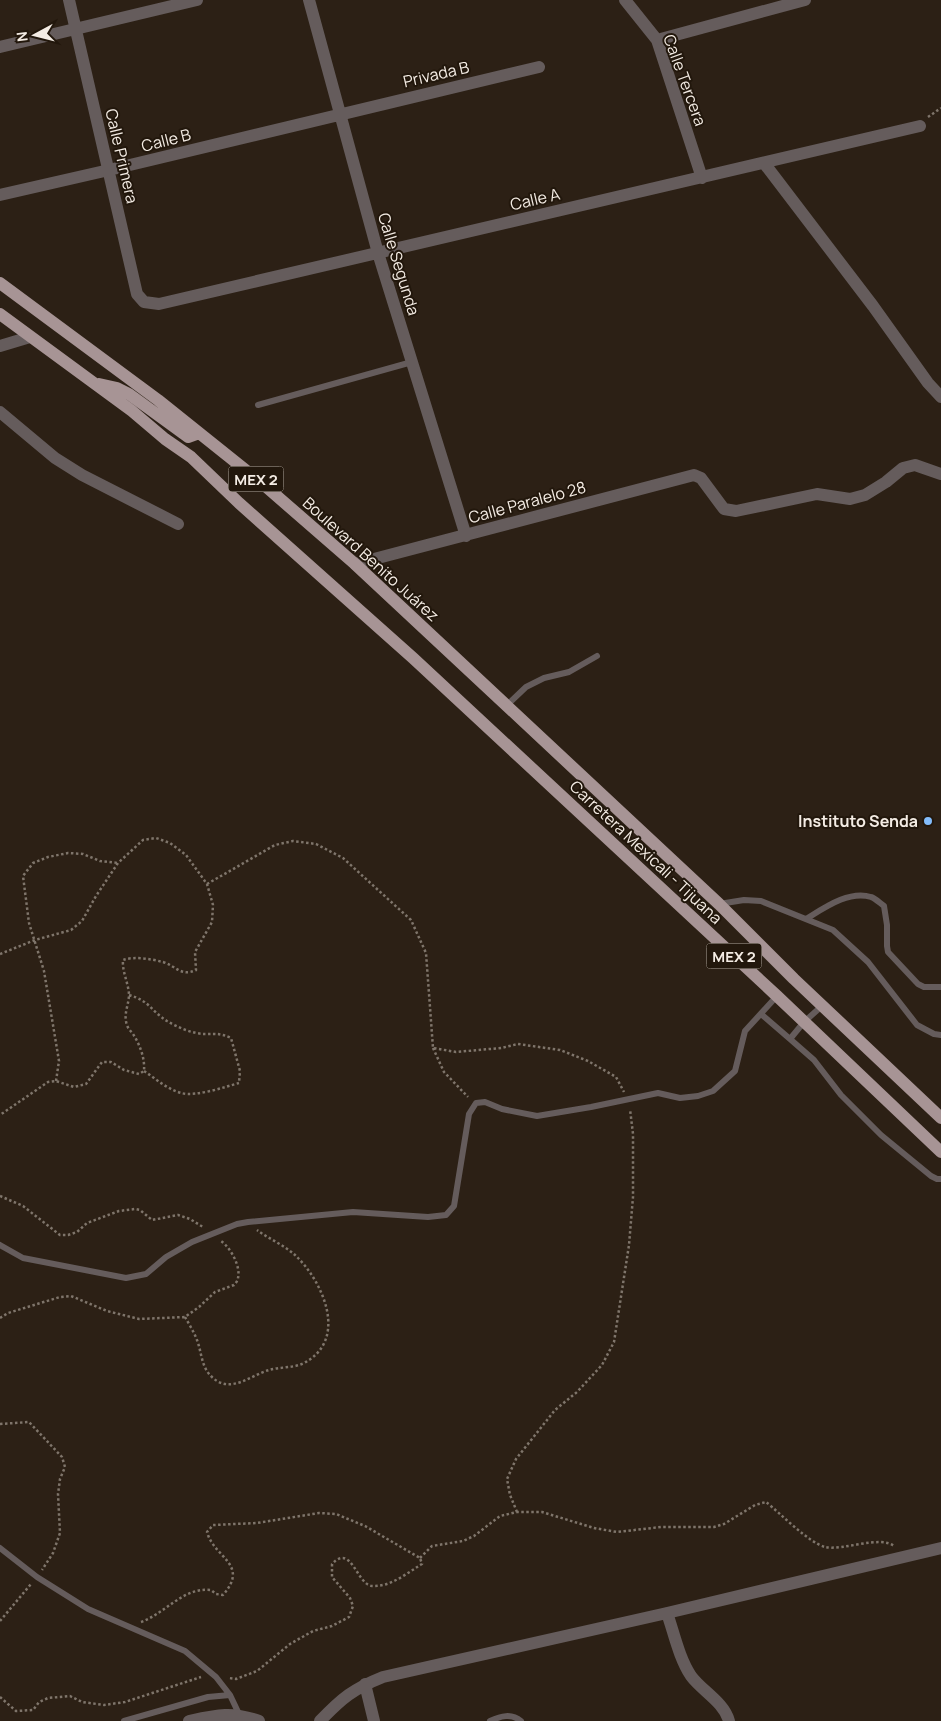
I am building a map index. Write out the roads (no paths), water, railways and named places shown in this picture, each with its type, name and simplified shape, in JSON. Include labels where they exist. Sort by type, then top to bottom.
[{"type":"main road","name":"Boulevard Benito Juárez","points":[[0,283],[158,400],[263,484],[355,564],[545,742]]},
{"type":"main road","name":"MEX 2","points":[[0,314],[94,383]]},
{"type":"main road","points":[[94,383],[117,388],[129,394],[188,437],[199,433]]},
{"type":"main road","name":"Carretera Mexicali - Tijuana","points":[[94,383],[191,457],[239,503],[413,658],[777,996],[941,1152]]},
{"type":"main road","name":"Carretera Mexicali - Tijuana","points":[[545,742],[719,904],[794,979],[940,1113]]},
{"type":"street","name":"Calle Primera","points":[[69,0],[136,294],[144,302],[159,304]]},
{"type":"street","points":[[0,47],[197,0]]},
{"type":"street","name":"Calle Segunda","points":[[310,0],[378,253],[466,536]]},
{"type":"street","name":"Calle Tercera","points":[[625,0],[657,40],[702,178]]},
{"type":"street","points":[[657,40],[805,0]]},
{"type":"street","name":"Privada B","points":[[340,114],[539,67]]},
{"type":"street","name":"Calle B","points":[[0,195],[340,114]]},
{"type":"street","name":"Calle A","points":[[159,304],[920,126]]},
{"type":"street","points":[[764,163],[874,306],[928,383],[941,397]]},
{"type":"street","points":[[0,346],[30,337]]},
{"type":"street","points":[[0,412],[55,458],[82,475],[178,524]]},
{"type":"street","name":"Calle Paralelo 28","points":[[355,564],[694,475],[706,483],[724,508],[736,511],[816,494],[850,499],[865,495],[886,482],[903,468],[915,465],[941,474]]},
{"type":"street","points":[[320,1721],[342,1698],[365,1684],[383,1677],[667,1613],[941,1548]]},
{"type":"street","points":[[667,1613],[684,1662],[691,1676],[720,1706],[729,1721]]},
{"type":"street","points":[[365,1684],[374,1721]]},
{"type":"street","points":[[189,1721],[239,1714],[259,1721]]},
{"type":"lane","points":[[258,405],[412,362]]},
{"type":"lane","points":[[506,706],[526,687],[544,678],[569,672],[597,656]]},
{"type":"lane","points":[[806,919],[830,904],[852,896],[871,897],[884,906],[888,952],[918,984],[924,987],[941,987]]},
{"type":"lane","points":[[719,904],[744,900],[761,901],[832,930],[868,962],[917,1025],[934,1034],[941,1035]]},
{"type":"lane","points":[[0,1245],[23,1258],[126,1278],[146,1274],[166,1257],[192,1242],[237,1224],[353,1212],[428,1217],[446,1215],[454,1206],[470,1114],[476,1103],[485,1102],[502,1110],[537,1116],[658,1093],[680,1098],[698,1096],[713,1091],[735,1071],[744,1031],[777,996]]},
{"type":"lane","points":[[790,1039],[804,1022],[823,1005]]},
{"type":"lane","points":[[761,1014],[814,1060],[841,1095],[881,1135],[931,1176],[941,1179]]},
{"type":"lane","points":[[0,1548],[37,1577],[88,1608],[185,1651],[216,1676],[230,1695],[239,1714]]},
{"type":"lane","points":[[124,1721],[208,1697],[230,1695]]},
{"type":"lane","points":[[490,1721],[501,1716],[516,1716],[521,1721]]},
{"type":"place","name":"Instituto Senda","points":[[928,821]]}]
